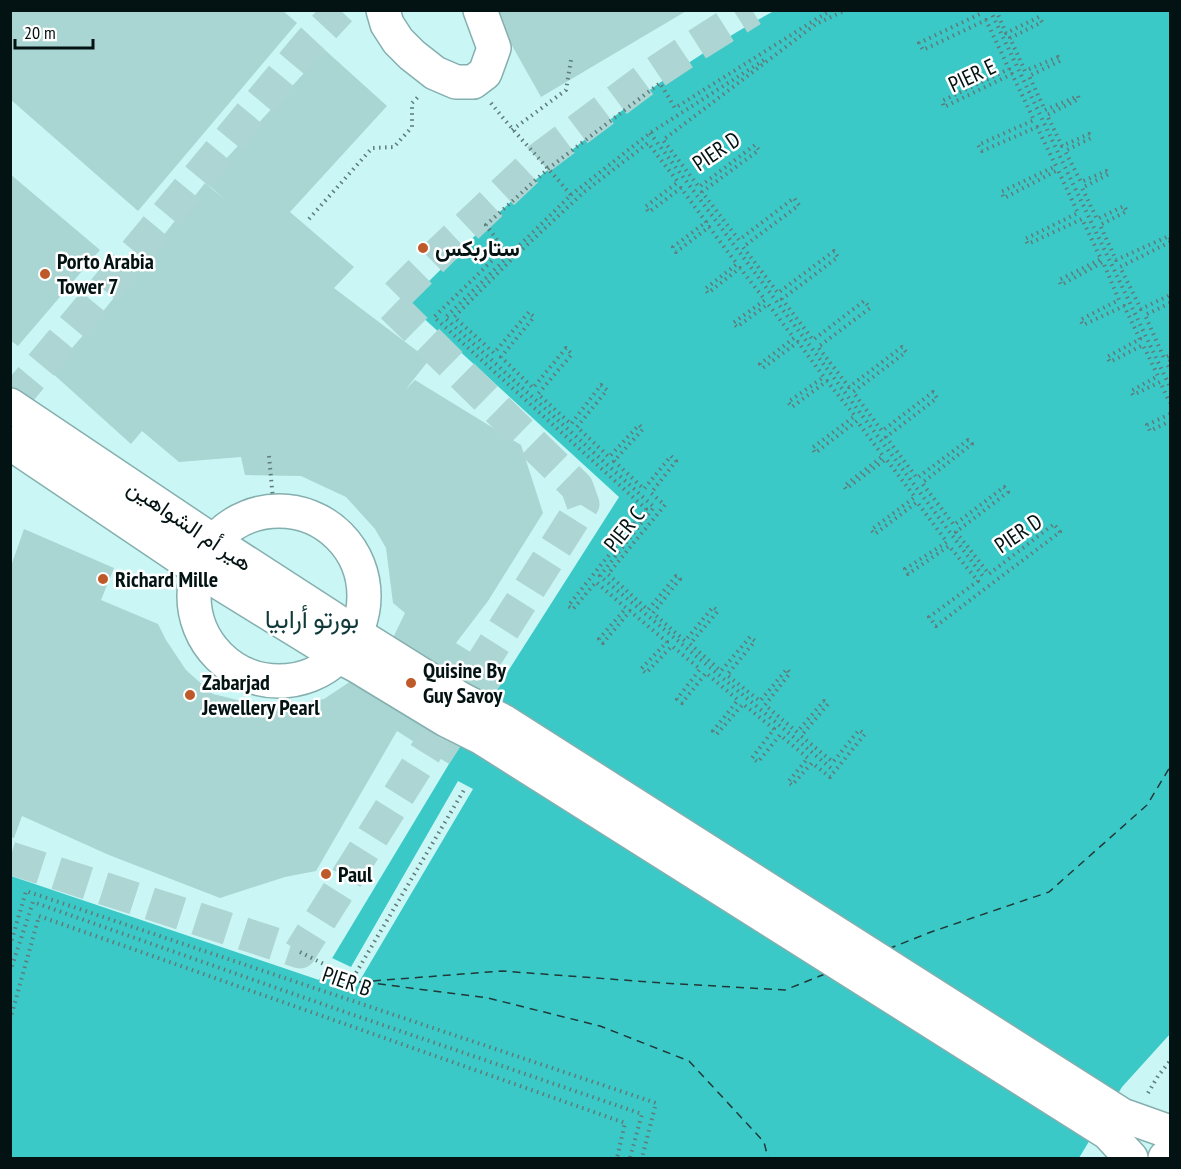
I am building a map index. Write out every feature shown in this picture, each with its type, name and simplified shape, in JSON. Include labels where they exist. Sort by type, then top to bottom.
[{"type":"street","points":[[383,10],[387,24],[398,41],[412,55],[435,72],[456,82],[473,82],[485,74],[494,48],[480,10]]},
{"type":"street","name":"هير أم الشواهين","points":[[10,405],[213,541],[356,650]]},
{"type":"street","name":"هير أم الشواهين","points":[[10,443],[197,569],[356,650]]},
{"type":"street","points":[[274,510],[296,512],[317,519],[336,532],[351,548],[361,568],[365,590],[364,612],[356,650],[312,675],[280,682],[248,676],[220,659],[201,633],[193,601],[197,569],[213,541],[230,525],[251,515],[274,510]]},
{"type":"street","points":[[356,650],[446,720],[496,731],[1121,1122],[1170,1132]]},
{"type":"street","points":[[1121,1122],[1131,1158]]},
{"type":"street","points":[[1165,1158],[1170,1153]]},
{"type":"path","points":[[549,168],[660,83],[675,108],[832,10]]},
{"type":"path","points":[[832,769],[600,576],[654,507],[445,318],[571,195],[650,133],[819,25],[847,10]]},
{"type":"path","name":"PIER D","points":[[584,192],[648,143],[678,182],[645,207],[649,212],[681,188],[706,222],[673,248],[676,252],[709,227],[737,264],[705,289],[708,293],[740,268],[765,300],[733,323],[736,327],[768,304],[794,338],[760,364],[763,368],[798,342],[824,377],[788,402],[792,407],[827,381],[855,416],[812,448],[815,453],[857,421],[884,456],[844,486],[846,489],[886,459],[915,497],[871,530],[875,534],[917,502],[947,542],[905,569],[908,574],[949,546],[978,581],[929,617],[936,626],[1060,532],[1054,525],[989,574],[956,531],[1008,492],[1004,487],[954,525],[921,483],[972,444],[968,440],[917,478],[886,437],[937,398],[933,392],[882,431],[853,392],[906,352],[902,347],[849,387],[818,347],[870,308],[864,301],[813,340],[782,299],[838,257],[834,251],[778,293],[743,247],[799,205],[794,198],[739,240],[702,192],[759,150],[755,145],[699,187],[663,140],[816,24],[847,10]]},
{"type":"path","name":"PIER E","points":[[981,10],[982,13],[919,43],[923,50],[986,20],[1009,69],[942,101],[944,107],[1012,74],[1034,120],[978,145],[982,151],[1037,127],[1056,166],[1001,192],[1004,198],[1058,170],[1078,213],[1025,239],[1028,244],[1082,219],[1101,259],[1059,280],[1061,285],[1103,262],[1119,300],[1080,320],[1083,325],[1124,306],[1140,339],[1107,357],[1110,362],[1143,345],[1158,376],[1131,391],[1133,395],[1160,382],[1170,403]]},
{"type":"path","points":[[990,10],[1170,387]]},
{"type":"path","name":"PIER E","points":[[996,10],[1006,33],[1039,17],[1041,22],[1010,38],[1025,71],[1058,57],[1060,61],[1029,76],[1045,110],[1078,96],[1079,99],[1047,115],[1062,146],[1089,134],[1091,138],[1065,151],[1081,182],[1106,171],[1109,174],[1082,188],[1097,219],[1124,206],[1127,211],[1100,225],[1116,260],[1169,236],[1170,241],[1120,267],[1141,309],[1170,295]]},
{"type":"path","points":[[512,130],[566,90],[571,60]]},
{"type":"path","points":[[309,219],[372,148],[394,147],[412,127],[412,103],[441,75]]},
{"type":"path","points":[[473,82],[512,130],[549,168],[571,195]]},
{"type":"path","points":[[650,133],[985,579]]},
{"type":"path","name":"PIER C","points":[[549,168],[486,225],[504,249],[434,317],[646,509],[568,606],[573,609],[596,582],[626,608],[599,639],[603,643],[630,611],[667,642],[641,669],[646,673],[672,646],[700,669],[677,699],[682,703],[705,673],[738,700],[713,731],[717,735],[743,704],[774,729],[752,758],[758,762],[780,735],[808,758],[788,782],[792,785],[812,763],[830,777],[865,734],[859,730],[833,762],[801,736],[828,704],[824,701],[797,732],[765,705],[790,673],[787,669],[760,701],[727,675],[756,641],[750,637],[721,671],[690,644],[718,611],[713,607],[685,641],[653,613],[680,579],[676,576],[648,610],[608,574],[665,505],[651,493],[676,461],[671,456],[644,489],[614,461],[643,429],[639,425],[609,458],[577,427],[607,390],[601,384],[572,424],[538,394],[572,354],[566,348],[533,388],[501,357],[534,317],[529,312],[494,353],[454,317],[584,192]]},
{"type":"path","points":[[1170,303],[1144,315],[1164,358],[1170,355]]},
{"type":"path","points":[[1170,361],[1167,363],[1170,369]]},
{"type":"path","points":[[1170,414],[1147,425],[1150,431],[1170,421]]},
{"type":"path","points":[[269,456],[274,510]]},
{"type":"path","points":[[352,978],[464,790]]},
{"type":"path","name":"PIER B","points":[[10,946],[26,891],[656,1103],[642,1158]]},
{"type":"path","points":[[10,972],[33,902],[642,1114],[630,1158]]},
{"type":"path","name":"PIER B","points":[[10,1020],[39,916],[626,1123],[617,1158]]},
{"type":"path","points":[[300,952],[359,982]]},
{"type":"path","points":[[1121,1122],[1170,1061]]},
{"type":"water","points":[[774,11],[1170,11],[1170,1034],[1122,1087],[1079,1158],[11,1158],[11,876],[319,980],[449,764],[619,497],[407,303],[513,200],[576,146],[686,64]]},
{"type":"pier","points":[[458,781],[473,789],[356,987],[324,971],[332,958],[351,967]]},
{"type":"building","points":[[10,10],[282,10],[297,23],[138,211],[10,99]]},
{"type":"building","points":[[492,10],[688,10],[541,97]]},
{"type":"building","points":[[325,50],[387,106],[290,212],[354,267],[334,288],[429,360],[406,389],[415,380],[521,445],[543,513],[488,601],[456,643],[507,675],[449,764],[397,731],[316,871],[285,877],[220,898],[109,855],[22,816],[14,838],[10,837],[10,569],[24,529],[114,568],[101,600],[158,624],[186,670],[213,694],[270,708],[324,699],[360,675],[390,644],[405,613],[393,603],[386,548],[375,529],[346,497],[301,476],[245,475],[241,457],[179,462],[142,431],[131,444],[51,372],[93,324],[205,183],[228,202],[205,182]]},
{"type":"building","name":"Porto Arabia Tower 7","points":[[10,174],[100,250],[18,346],[10,340]]},
{"type":"ferry route","points":[[888,949],[1049,892],[1147,805],[1170,767]]},
{"type":"ferry route","points":[[359,982],[502,971],[785,990],[825,974]]},
{"type":"ferry route","points":[[364,982],[488,998],[600,1026],[689,1061],[764,1142],[768,1158]]},
{"type":"tunnel","points":[[10,403],[311,41],[340,10]]},
{"type":"tunnel","points":[[10,858],[300,952],[583,504],[577,487],[389,303],[539,159],[650,76],[752,10]]},
{"type":"place","name":"ستاربكس","points":[[423,248]]},
{"type":"place","name":"Porto Arabia Tower 7","points":[[45,274]]},
{"type":"place","name":"Richard Mille","points":[[103,579]]},
{"type":"place","name":"Quisine By Guy Savoy","points":[[411,683]]},
{"type":"place","name":"Zabarjad Jewellery Pearl","points":[[190,695]]},
{"type":"place","name":"Paul","points":[[326,874]]},
{"type":"district","name":"بورتو أرابيا","points":[[312,619]]}]
